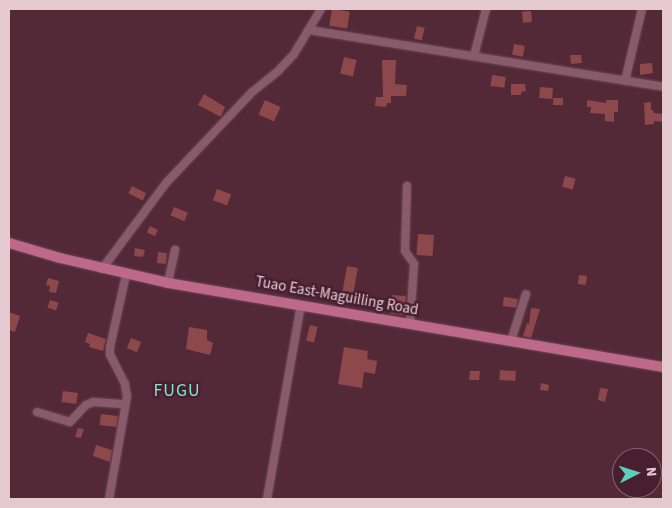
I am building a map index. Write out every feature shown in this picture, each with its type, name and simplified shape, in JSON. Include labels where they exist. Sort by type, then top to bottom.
[{"type":"main road","name":"Tuao East-Maguilling Road","points":[[9,244],[126,275],[168,283],[663,367]]},
{"type":"street","points":[[102,269],[166,183],[251,93],[279,70],[294,54],[321,9]]},
{"type":"street","points":[[474,56],[486,9]]},
{"type":"street","points":[[626,81],[642,9]]},
{"type":"street","points":[[309,30],[663,88]]},
{"type":"street","points":[[408,186],[406,251],[414,264],[410,324]]},
{"type":"street","points":[[168,283],[175,250]]},
{"type":"street","points":[[109,499],[126,390],[110,355],[110,347],[126,275]]},
{"type":"street","points":[[511,341],[526,294]]},
{"type":"street","points":[[267,499],[301,305]]},
{"type":"street","points":[[37,412],[70,422],[76,418],[81,410],[93,402],[125,404]]},
{"type":"building","points":[[332,9],[350,12],[347,29],[329,26]]},
{"type":"building","points":[[531,11],[532,22],[523,23],[522,12]]},
{"type":"building","points":[[417,26],[425,28],[422,41],[414,39]]},
{"type":"building","points":[[514,44],[525,46],[523,57],[512,55]]},
{"type":"building","points":[[570,55],[581,55],[582,63],[571,64]]},
{"type":"building","points":[[344,57],[357,60],[353,76],[340,74]]},
{"type":"building","points":[[382,60],[396,60],[395,84],[407,85],[406,96],[391,96],[391,103],[387,103],[386,107],[375,106],[376,97],[383,97]]},
{"type":"building","points":[[652,63],[653,73],[640,75],[640,64]]},
{"type":"building","points":[[492,75],[506,77],[504,88],[490,86]]},
{"type":"building","points":[[511,84],[525,84],[526,91],[521,92],[521,95],[511,95]]},
{"type":"building","points":[[540,87],[553,88],[552,99],[539,98]]},
{"type":"building","points":[[204,94],[225,107],[221,117],[198,105]]},
{"type":"building","points":[[553,98],[563,98],[563,105],[553,105]]},
{"type":"building","points":[[265,100],[281,107],[274,122],[258,115]]},
{"type":"building","points":[[587,100],[606,103],[606,100],[618,100],[618,112],[614,112],[614,122],[605,121],[605,114],[590,113],[591,107],[587,107]]},
{"type":"building","points":[[651,102],[651,110],[654,113],[663,114],[663,122],[654,121],[654,124],[645,125],[644,103]]},
{"type":"building","points":[[565,176],[576,179],[573,189],[562,187]]},
{"type":"building","points":[[132,186],[146,193],[143,200],[128,193]]},
{"type":"building","points":[[217,189],[231,194],[227,205],[213,200]]},
{"type":"building","points":[[174,207],[188,213],[184,221],[170,215]]},
{"type":"building","points":[[150,226],[158,230],[155,236],[147,232]]},
{"type":"building","points":[[418,234],[434,235],[432,256],[417,255]]},
{"type":"building","points":[[135,248],[145,250],[143,257],[134,256]]},
{"type":"building","points":[[158,252],[167,253],[166,264],[157,263]]},
{"type":"building","points":[[347,266],[358,268],[352,298],[342,297]]},
{"type":"building","points":[[579,275],[587,276],[586,285],[578,284]]},
{"type":"building","points":[[48,278],[59,281],[56,293],[49,292],[50,286],[46,285]]},
{"type":"building","points":[[392,295],[406,296],[405,315],[391,314]]},
{"type":"building","points":[[504,297],[518,299],[517,308],[503,306]]},
{"type":"building","points":[[50,300],[59,303],[56,310],[48,308]]},
{"type":"building","points":[[531,308],[540,309],[531,338],[523,336],[527,323],[529,324]]},
{"type":"building","points":[[9,312],[20,316],[15,332],[9,330]]},
{"type":"building","points":[[310,325],[318,327],[314,342],[306,341]]},
{"type":"building","points":[[189,327],[207,330],[207,340],[213,343],[210,355],[186,349]]},
{"type":"building","points":[[88,333],[106,339],[103,351],[89,347],[90,344],[85,342]]},
{"type":"building","points":[[131,338],[141,342],[137,352],[127,348]]},
{"type":"building","points":[[344,347],[368,351],[367,359],[377,361],[375,374],[364,372],[362,388],[338,384]]},
{"type":"building","points":[[500,370],[516,371],[515,381],[499,380]]},
{"type":"building","points":[[470,371],[480,371],[479,380],[469,380]]},
{"type":"building","points":[[541,383],[549,385],[548,391],[540,390]]},
{"type":"building","points":[[600,388],[608,389],[605,402],[598,400]]},
{"type":"building","points":[[63,391],[78,393],[76,404],[61,402]]},
{"type":"building","points":[[101,414],[118,416],[117,427],[100,425]]},
{"type":"building","points":[[78,428],[84,429],[81,438],[75,437]]},
{"type":"building","points":[[96,445],[112,450],[110,462],[93,456]]},
{"type":"district","name":"FUGU","points":[[177,391]]}]
